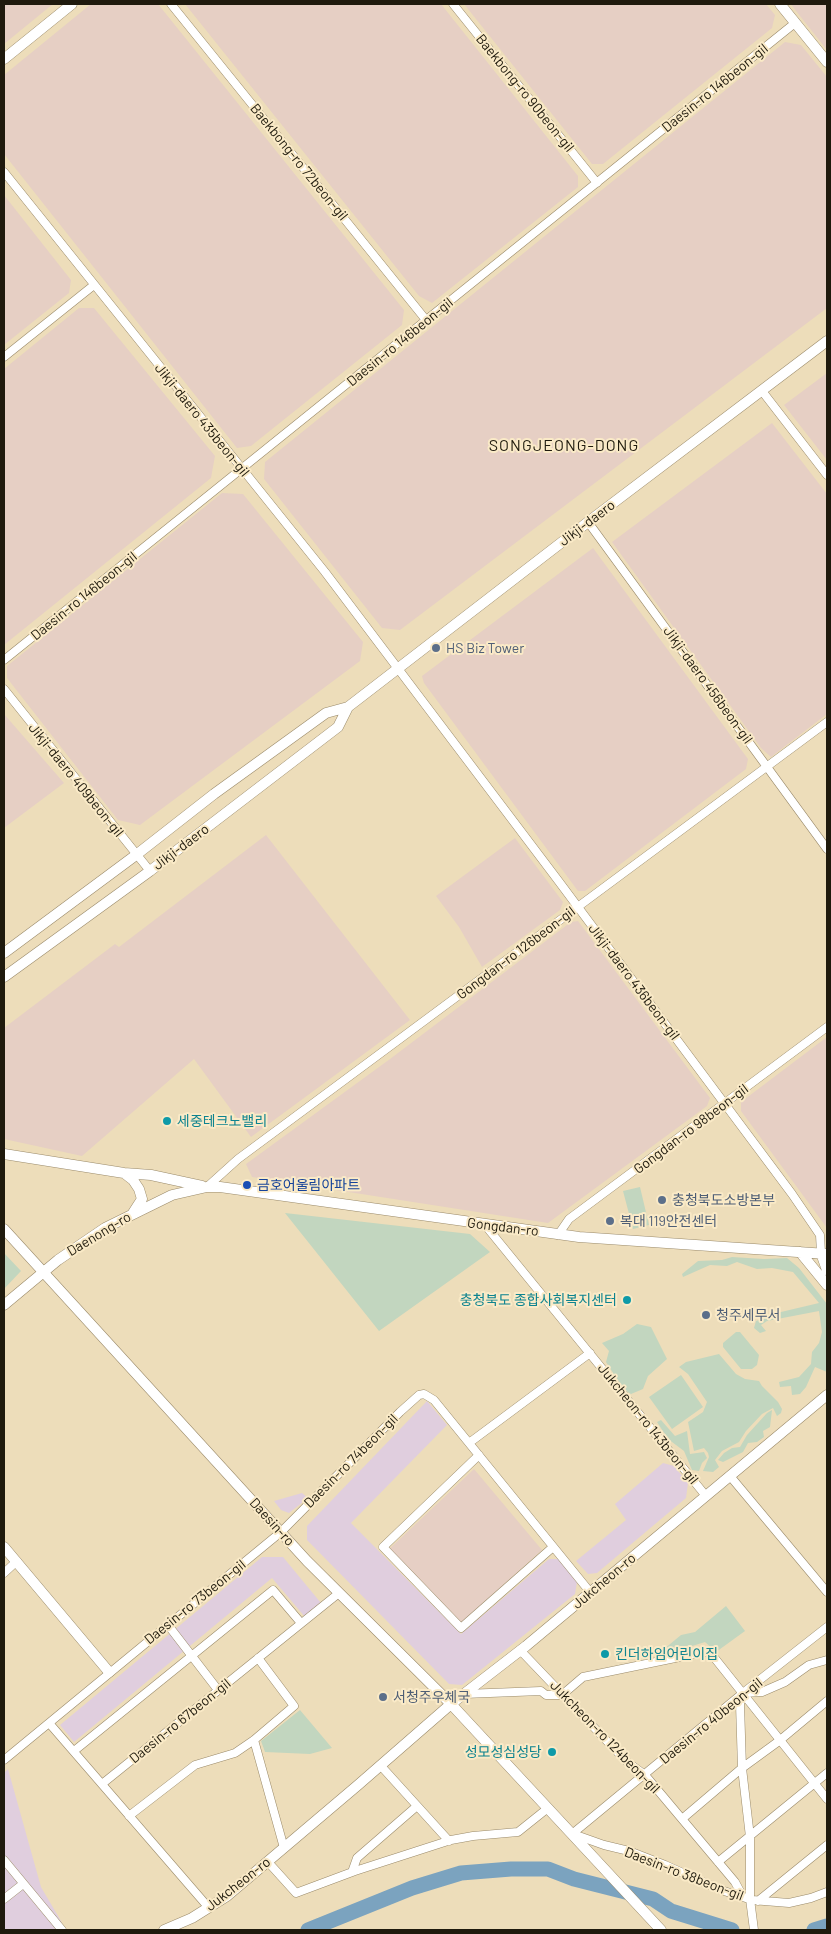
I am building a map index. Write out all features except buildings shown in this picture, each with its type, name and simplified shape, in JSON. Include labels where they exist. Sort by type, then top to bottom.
[{"type":"street","points":[[4,59],[72,4]]},
{"type":"street","name":"Baekbong-ro 72beon-gil","points":[[171,4],[426,320]]},
{"type":"street","name":"Baekbong-ro 90beon-gil","points":[[453,4],[597,183]]},
{"type":"street","points":[[780,4],[827,62]]},
{"type":"street","name":"Daesin-ro 146beon-gil","points":[[4,660],[795,23]]},
{"type":"street","name":"Jikji-daero 435beon-gil","points":[[4,172],[325,572],[397,669]]},
{"type":"street","points":[[4,357],[94,285]]},
{"type":"street","name":"Jikji-daero","points":[[4,953],[136,855],[214,794],[326,713],[348,707],[827,341]]},
{"type":"street","points":[[762,391],[827,475]]},
{"type":"street","name":"Jikji-daero 456beon-gil","points":[[588,522],[827,849]]},
{"type":"street","name":"Jikji-daero 436beon-gil","points":[[397,669],[726,1103],[820,1235],[824,1253]]},
{"type":"street","name":"Jikji-daero 409beon-gil","points":[[4,689],[150,871]]},
{"type":"street","name":"Jikji-daero","points":[[4,977],[150,871],[338,727],[348,707]]},
{"type":"street","name":"Gongdan-ro 126beon-gil","points":[[207,1187],[238,1159],[827,722]]},
{"type":"street","name":"Gongdan-ro 98beon-gil","points":[[558,1235],[569,1219],[827,1027]]},
{"type":"street","points":[[4,1154],[124,1173],[152,1175],[207,1187]]},
{"type":"street","points":[[124,1173],[133,1180],[139,1189],[142,1199],[131,1215]]},
{"type":"street","name":"Daenong-ro","points":[[4,1305],[44,1271],[98,1233],[172,1195],[207,1187]]},
{"type":"street","name":"Gongdan-ro","points":[[207,1187],[220,1187],[558,1235],[824,1253]]},
{"type":"street","name":"Jukcheon-ro 143beon-gil","points":[[485,1225],[706,1496]]},
{"type":"street","name":"Daesin-ro","points":[[4,1229],[281,1532],[339,1593],[451,1704],[661,1930]]},
{"type":"street","points":[[800,1252],[827,1284]]},
{"type":"street","points":[[824,1253],[827,1270]]},
{"type":"street","points":[[590,1353],[469,1443],[590,1592]]},
{"type":"street","name":"Daesin-ro 74beon-gil","points":[[281,1532],[400,1412],[419,1396],[424,1394],[434,1400],[469,1443]]},
{"type":"street","name":"Jukcheon-ro","points":[[164,1930],[209,1908],[268,1862],[451,1704],[520,1650],[827,1395]]},
{"type":"street","points":[[478,1455],[383,1546],[461,1628],[553,1547]]},
{"type":"street","points":[[730,1476],[827,1592]]},
{"type":"street","name":"Daesin-ro 73beon-gil","points":[[4,1760],[281,1532]]},
{"type":"street","points":[[4,1546],[109,1672]]},
{"type":"street","points":[[4,1573],[17,1561]]},
{"type":"street","points":[[74,1751],[273,1590],[301,1623]]},
{"type":"street","name":"Daesin-ro 67beon-gil","points":[[102,1784],[339,1593]]},
{"type":"street","points":[[168,1625],[218,1690]]},
{"type":"street","name":"Daesin-ro 40beon-gil","points":[[573,1836],[743,1693],[827,1627]]},
{"type":"street","name":"Jukcheon-ro 124beon-gil","points":[[520,1650],[626,1761],[645,1775],[750,1899]]},
{"type":"street","points":[[464,1694],[541,1691],[546,1695],[562,1695],[583,1677],[709,1651],[827,1799]]},
{"type":"street","points":[[129,1816],[195,1766],[235,1753],[254,1740],[294,1706],[258,1658]]},
{"type":"street","points":[[743,1693],[762,1692],[785,1682],[808,1665],[827,1660]]},
{"type":"street","points":[[743,1693],[740,1704],[742,1768],[750,1836],[750,1899],[754,1930]]},
{"type":"street","points":[[682,1819],[742,1768],[779,1741],[827,1701]]},
{"type":"street","points":[[49,1723],[209,1908]]},
{"type":"street","name":"Jukcheon-ro","points":[[254,1740],[284,1848]]},
{"type":"street","points":[[381,1766],[449,1841]]},
{"type":"street","points":[[718,1862],[827,1773]]},
{"type":"street","points":[[352,1872],[357,1858],[418,1806]]},
{"type":"street","points":[[268,1862],[296,1893],[352,1872],[449,1841],[473,1836],[518,1832],[548,1808]]},
{"type":"street","name":"Daesin-ro 38beon-gil","points":[[573,1836],[629,1851],[721,1890],[750,1899],[789,1903],[827,1892]]},
{"type":"street","points":[[750,1899],[827,1845]]},
{"type":"street","points":[[4,1860],[62,1930]]},
{"type":"street","points":[[4,1899],[23,1884]]},
{"type":"shaded area","points":[[4,4],[53,4],[4,44]]},
{"type":"shaded area","points":[[91,4],[158,4],[404,310],[402,325],[251,446],[237,448],[4,154],[4,75]]},
{"type":"shaded area","points":[[185,4],[441,4],[578,176],[578,187],[432,303],[419,296]]},
{"type":"shaded area","points":[[464,4],[766,4],[775,15],[772,28],[603,164],[592,164]]},
{"type":"shaded area","points":[[791,4],[827,4],[827,50],[796,11]]},
{"type":"shaded area","points":[[785,42],[801,45],[827,77],[827,308],[400,630],[382,628],[264,479],[265,462]]},
{"type":"shaded area","points":[[4,195],[71,280],[69,293],[4,345]]},
{"type":"shaded area","points":[[79,308],[94,308],[215,456],[211,478],[4,645],[4,369]]},
{"type":"shaded area","points":[[827,373],[827,460],[784,405]]},
{"type":"shaded area","points":[[772,423],[827,494],[827,714],[771,757],[761,748],[612,542]]},
{"type":"shaded area","points":[[222,493],[243,494],[363,642],[360,661],[140,825],[118,820],[7,678],[7,666]]},
{"type":"shaded area","points":[[593,548],[748,759],[746,769],[585,891],[578,891],[424,683],[422,676]]},
{"type":"shaded area","points":[[4,714],[64,783],[4,828]]},
{"type":"shaded area","points":[[266,835],[410,1020],[251,1137],[194,1059],[82,1156],[4,1139],[4,1028],[115,944],[119,947]]},
{"type":"shaded area","points":[[515,838],[563,902],[560,910],[482,967],[459,927],[436,896]]},
{"type":"shaded area","points":[[578,921],[710,1098],[707,1106],[548,1223],[252,1177],[246,1164],[390,1059],[571,922]]},
{"type":"shaded area","points":[[827,1037],[827,1228],[741,1111],[741,1102]]},
{"type":"shaded area","points":[[427,1401],[447,1425],[351,1523],[461,1634],[549,1559],[558,1559],[577,1582],[575,1594],[462,1685],[449,1684],[307,1540],[307,1526]]},
{"type":"shaded area","points":[[663,1463],[674,1466],[688,1483],[686,1498],[597,1573],[588,1574],[576,1561],[626,1520],[615,1504]]},
{"type":"shaded area","points":[[474,1469],[542,1550],[459,1625],[385,1553]]},
{"type":"shaded area","points":[[302,1493],[308,1498],[289,1513],[281,1510],[274,1501]]},
{"type":"shaded area","points":[[262,1557],[283,1557],[321,1603],[305,1617],[272,1578],[74,1742],[60,1725]]},
{"type":"shaded area","points":[[8,1769],[41,1887],[61,1921],[64,1930],[4,1930],[4,1773]]},
{"type":"green space","points":[[640,1187],[649,1225],[633,1229],[623,1191]]},
{"type":"green space","points":[[285,1213],[470,1234],[490,1252],[379,1331]]},
{"type":"green space","points":[[4,1253],[21,1271],[4,1289]]},
{"type":"green space","points":[[732,1257],[787,1258],[799,1268],[827,1304],[827,1372],[815,1367],[806,1387],[800,1394],[792,1395],[791,1386],[780,1387],[779,1382],[799,1377],[811,1364],[812,1352],[819,1343],[822,1332],[819,1311],[767,1321],[761,1325],[766,1331],[760,1333],[754,1328],[756,1321],[781,1312],[819,1303],[793,1272],[772,1268],[757,1269],[737,1262],[727,1266],[710,1265],[683,1277],[682,1274],[698,1261],[722,1260]]},
{"type":"green space","points":[[637,1324],[651,1327],[667,1359],[648,1376],[643,1389],[631,1394],[624,1390],[606,1362],[609,1351],[602,1343],[623,1334]]},
{"type":"green space","points":[[736,1332],[740,1332],[759,1355],[757,1365],[752,1369],[741,1369],[723,1347],[723,1343]]},
{"type":"green space","points":[[719,1354],[736,1374],[745,1379],[759,1381],[782,1409],[781,1413],[777,1416],[773,1408],[762,1414],[746,1431],[739,1442],[722,1451],[715,1460],[719,1467],[713,1472],[703,1471],[709,1457],[708,1453],[704,1448],[694,1451],[688,1422],[703,1412],[707,1402],[688,1374],[679,1367],[686,1362]]},
{"type":"green space","points":[[681,1375],[703,1407],[672,1429],[649,1397]]},
{"type":"green space","points":[[772,1410],[770,1427],[763,1431],[764,1437],[757,1442],[748,1443],[743,1452],[723,1462],[718,1460],[732,1448],[740,1447],[747,1435]]},
{"type":"green space","points":[[661,1420],[675,1436],[687,1431],[690,1454],[704,1452],[707,1458],[702,1463],[699,1471],[692,1470],[684,1451],[668,1439],[657,1422]]},
{"type":"green space","points":[[726,1606],[745,1631],[716,1652],[705,1642],[673,1652],[658,1654],[681,1635],[695,1632]]},
{"type":"green space","points":[[300,1710],[332,1748],[310,1754],[265,1752],[261,1741]]},
{"type":"waterway","points":[[308,1930],[412,1888],[461,1873],[511,1869],[548,1869],[574,1879],[653,1899],[671,1911],[732,1930]]},
{"type":"waterway","points":[[814,1930],[827,1926]]},
{"type":"place","name":"HS Biz Tower","points":[[436,648]]},
{"type":"place","name":"세중테크노밸리","points":[[167,1121]]},
{"type":"place","name":"금호어울림아파트","points":[[247,1185]]},
{"type":"place","name":"충청북도소방본부","points":[[662,1200]]},
{"type":"place","name":"복대 119안전센터","points":[[610,1221]]},
{"type":"place","name":"충청북도 종합사회복지센터","points":[[627,1300]]},
{"type":"place","name":"청주세무서","points":[[706,1315]]},
{"type":"place","name":"킨더하임어린이집","points":[[605,1654]]},
{"type":"place","name":"서청주우체국","points":[[383,1697]]},
{"type":"place","name":"성모성심성당","points":[[552,1752]]},
{"type":"district","name":"SONGJEONG-DONG","points":[[564,446]]}]
